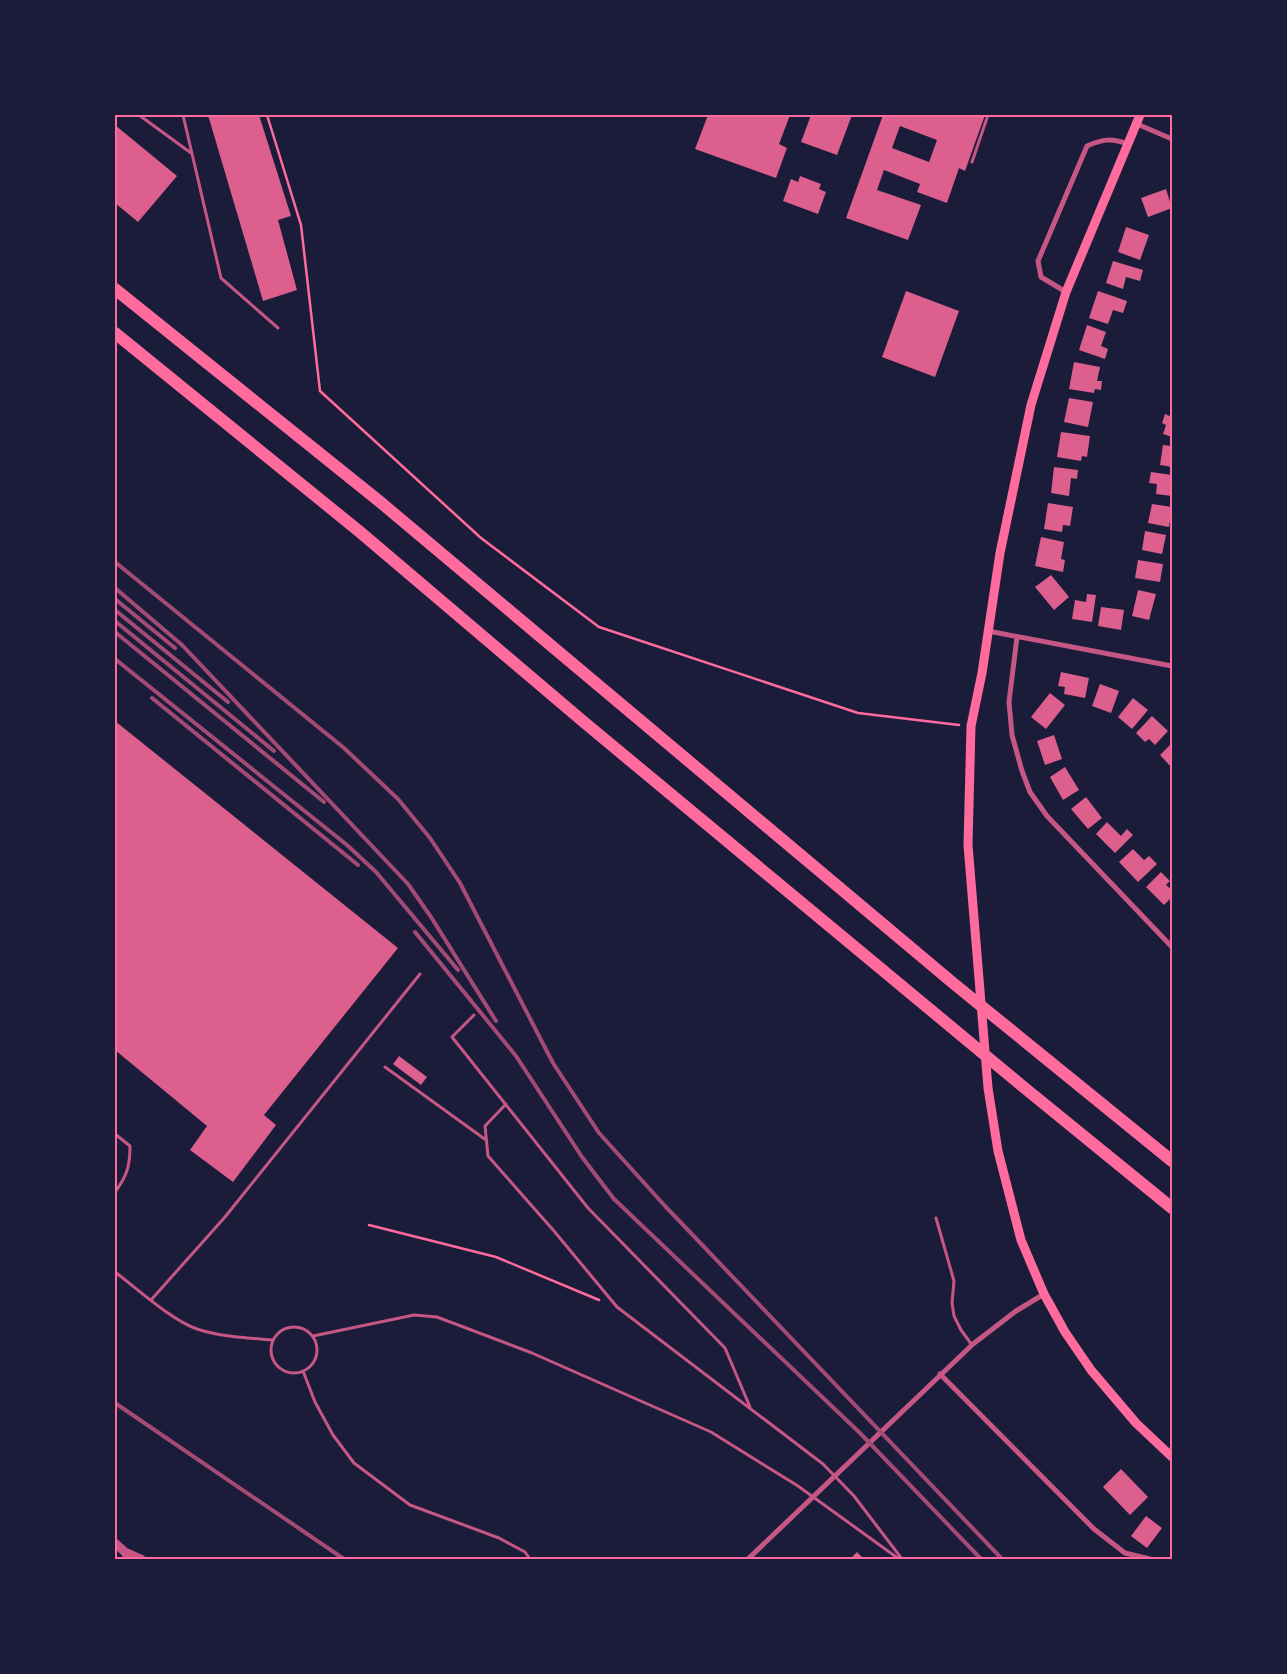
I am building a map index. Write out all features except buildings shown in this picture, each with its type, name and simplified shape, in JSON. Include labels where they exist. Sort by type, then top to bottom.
[{"type":"highway","points":[[115,289],[378,501],[953,983],[1172,1161]]},
{"type":"highway","points":[[115,333],[360,532],[585,723],[1172,1208]]},
{"type":"main road","points":[[1138,119],[1066,292],[1031,405],[1000,553],[971,726],[968,845],[988,1088],[998,1151],[1015,1221],[1028,1258],[1044,1294],[1065,1332],[1113,1398],[1172,1457]]},
{"type":"street","points":[[1138,119],[1172,139]]},
{"type":"street","points":[[1066,292],[1041,277],[1038,260],[1087,146],[1100,140],[1115,139],[1128,144]]},
{"type":"street","points":[[988,631],[1172,666]]},
{"type":"street","points":[[1017,637],[1008,702],[1012,735],[1030,792],[1047,816],[1172,947]]},
{"type":"street","points":[[748,1559],[972,1345],[1016,1311],[1044,1294]]},
{"type":"street","points":[[940,1374],[1094,1529],[1125,1553],[1150,1559]]},
{"type":"street","points":[[115,1543],[127,1555],[142,1559]]},
{"type":"lane","points":[[140,115],[191,152]]},
{"type":"lane","points":[[183,115],[221,278],[278,328]]},
{"type":"lane","points":[[972,162],[988,115]]},
{"type":"lane","points":[[151,1300],[225,1217],[420,974]]},
{"type":"lane","points":[[474,1015],[452,1037],[588,1208],[725,1348],[750,1409]]},
{"type":"lane","points":[[385,1067],[487,1141]]},
{"type":"lane","points":[[506,1104],[485,1126],[488,1156],[617,1307],[823,1464],[854,1496],[900,1559]]},
{"type":"lane","points":[[115,1134],[130,1146],[130,1165],[122,1183],[115,1192]]},
{"type":"lane","points":[[936,1218],[954,1281],[952,1303],[954,1316],[972,1345]]},
{"type":"lane","points":[[115,1272],[176,1318],[197,1329],[231,1337],[273,1340]]},
{"type":"lane","points":[[313,1336],[414,1315],[437,1317],[515,1347],[711,1432],[798,1486],[900,1559]]},
{"type":"lane","points":[[293,1326],[308,1331],[313,1336],[316,1344],[316,1355],[313,1362],[303,1371],[295,1373],[286,1371],[273,1360],[271,1352],[273,1340],[285,1328],[293,1326]]},
{"type":"lane","points":[[303,1371],[315,1402],[354,1463],[410,1505],[499,1538],[525,1552],[530,1559]]},
{"type":"path","points":[[267,115],[301,225],[320,391],[481,538],[599,627],[858,713],[971,726]]},
{"type":"path","points":[[369,1225],[496,1257],[617,1307]]},
{"type":"railway","points":[[115,562],[344,748],[398,799],[430,838],[460,883],[553,1063],[599,1133],[665,1206],[1002,1559]]},
{"type":"railway","points":[[115,588],[182,645],[408,884],[431,917],[496,1021]]},
{"type":"railway","points":[[115,599],[175,648]]},
{"type":"railway","points":[[115,610],[228,702]]},
{"type":"railway","points":[[115,621],[274,751]]},
{"type":"railway","points":[[115,632],[324,802]]},
{"type":"railway","points":[[115,659],[347,845],[376,872],[458,970]]},
{"type":"railway","points":[[152,698],[358,865]]},
{"type":"railway","points":[[415,932],[516,1056],[582,1157],[614,1199],[860,1433],[981,1559]]},
{"type":"railway","points":[[115,1403],[344,1559]]}]
